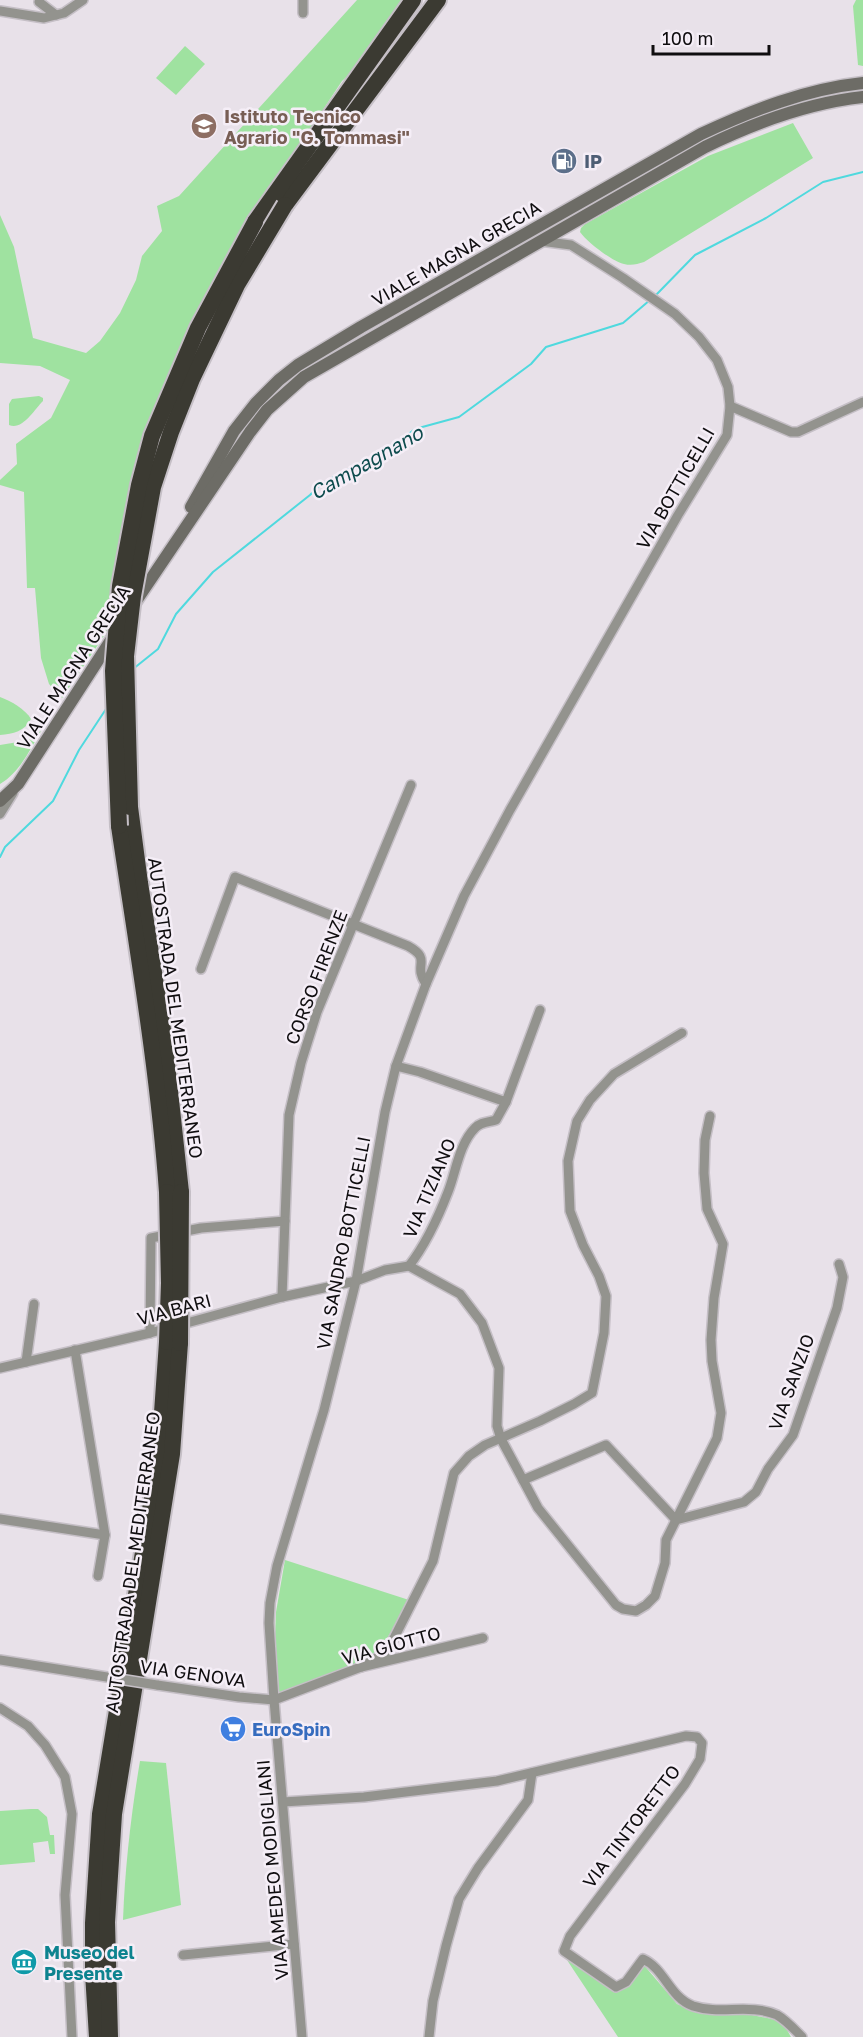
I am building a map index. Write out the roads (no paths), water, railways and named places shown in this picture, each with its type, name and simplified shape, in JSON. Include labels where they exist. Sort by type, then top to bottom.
[{"type":"highway","name":"AUTOSTRADA DEL MEDITERRANEO","points":[[174,1192],[119,826],[113,671],[120,586],[140,484],[152,436],[193,338],[255,222],[413,0]]},
{"type":"highway","name":"AUTOSTRADA DEL MEDITERRANEO","points":[[110,2037],[107,1922],[114,1814],[172,1454],[173,1343],[169,1283],[174,1192],[164,1036],[129,807],[126,656],[133,596],[153,487],[171,432],[192,379],[237,285],[285,205],[438,0]]},
{"type":"highway","name":"AUTOSTRADA DEL MEDITERRANEO","points":[[97,2037],[93,1923],[100,1814],[159,1455],[173,1343]]},
{"type":"street","points":[[0,11],[44,18],[64,13],[83,0]]},
{"type":"street","points":[[303,0],[303,13]]},
{"type":"street","points":[[35,16],[38,1],[56,15]]},
{"type":"street","name":"VIALE MAGNA GRECIA","points":[[157,569],[234,431],[266,391],[298,365],[701,134],[742,115],[785,100],[834,87],[863,83]]},
{"type":"street","name":"VIALE MAGNA GRECIA","points":[[0,801],[18,784],[157,569],[250,432],[267,410],[304,377],[705,147],[735,132],[788,113],[863,97]]},
{"type":"street","points":[[540,241],[571,245],[572,230],[576,221]]},
{"type":"street","name":"VIA BOTTICELLI","points":[[510,810],[678,515],[727,435],[730,406],[728,387],[717,360],[699,337],[675,314],[571,245]]},
{"type":"street","points":[[730,406],[791,432],[798,432],[863,402]]},
{"type":"street","points":[[0,790],[18,784]]},
{"type":"street","points":[[0,814],[18,784]]},
{"type":"street","name":"CORSO FIRENZE","points":[[282,1297],[289,1115],[301,1063],[317,1012],[411,785]]},
{"type":"street","name":"VIA SANDRO BOTTICELLI","points":[[274,1700],[269,1623],[277,1566],[324,1410],[356,1281],[396,1066],[426,984],[464,896],[510,810]]},
{"type":"street","points":[[201,969],[235,877],[419,952],[421,976],[426,984]]},
{"type":"street","name":"VIA TIZIANO","points":[[410,1266],[422,1248],[448,1192],[465,1141],[479,1124],[496,1120],[506,1102],[540,1010]]},
{"type":"street","points":[[361,1667],[387,1652],[433,1561],[454,1473],[469,1456],[485,1445],[574,1404],[592,1393],[604,1333],[606,1296],[570,1211],[568,1161],[577,1121],[590,1100],[614,1074],[682,1033]]},
{"type":"street","points":[[396,1066],[506,1102]]},
{"type":"street","points":[[356,1281],[385,1270],[410,1266],[460,1294],[482,1323],[499,1368],[497,1426],[501,1439],[538,1508],[616,1605],[623,1609],[636,1611],[656,1596],[665,1563],[666,1540],[717,1438],[722,1413],[712,1361],[711,1340],[714,1298],[723,1244],[707,1209],[704,1192],[705,1140],[710,1116]]},
{"type":"street","points":[[150,1333],[151,1238],[201,1228],[285,1221]]},
{"type":"street","name":"VIA SANZIO","points":[[676,1520],[744,1502],[756,1492],[768,1469],[793,1435],[837,1308],[843,1277],[839,1264]]},
{"type":"street","name":"VIA BARI","points":[[0,1368],[150,1333],[282,1297],[356,1281]]},
{"type":"street","points":[[26,1362],[34,1304]]},
{"type":"street","points":[[75,1350],[105,1534],[98,1576]]},
{"type":"street","points":[[523,1480],[606,1445],[676,1520]]},
{"type":"street","points":[[0,1519],[105,1534]]},
{"type":"street","name":"VIA GIOTTO","points":[[274,1700],[361,1667],[483,1638]]},
{"type":"street","name":"VIA GENOVA","points":[[0,1660],[239,1697],[274,1700]]},
{"type":"street","name":"VIA AMEDEO MODIGLIANI","points":[[274,1700],[302,2037]]},
{"type":"street","points":[[0,1708],[28,1726],[45,1745],[64,1778],[72,1814],[65,1895],[72,2037]]},
{"type":"street","name":"VIA TINTORETTO","points":[[283,1802],[398,1793],[497,1781],[686,1736],[697,1737],[702,1743],[700,1759],[686,1784],[570,1936],[564,1951],[616,1987],[626,1982],[643,1959],[654,1964],[679,1999],[694,2006],[712,2009],[757,2009],[778,2016],[802,2037]]},
{"type":"street","points":[[429,2037],[438,1979],[459,1899],[477,1868],[528,1800],[532,1773]]},
{"type":"street","points":[[183,1955],[294,1944]]},
{"type":"waterway","name":"Campagnano","points":[[655,296],[695,255],[766,218],[823,182],[863,172]]},
{"type":"waterway","name":"Campagnano","points":[[133,669],[158,649],[176,614],[213,572],[321,484],[393,446],[415,429],[459,417],[531,364],[546,347],[623,323],[650,300]]},
{"type":"waterway","name":"Campagnano","points":[[0,857],[5,847],[53,801],[79,750],[108,706]]},
{"type":"place","name":"Istituto Tecnico Agrario \"G. Tommasi\"","points":[[204,126]]},
{"type":"place","name":"IP","points":[[564,161]]},
{"type":"place","name":"EuroSpin","points":[[233,1729]]},
{"type":"place","name":"Museo del Presente","points":[[24,1962]]}]
